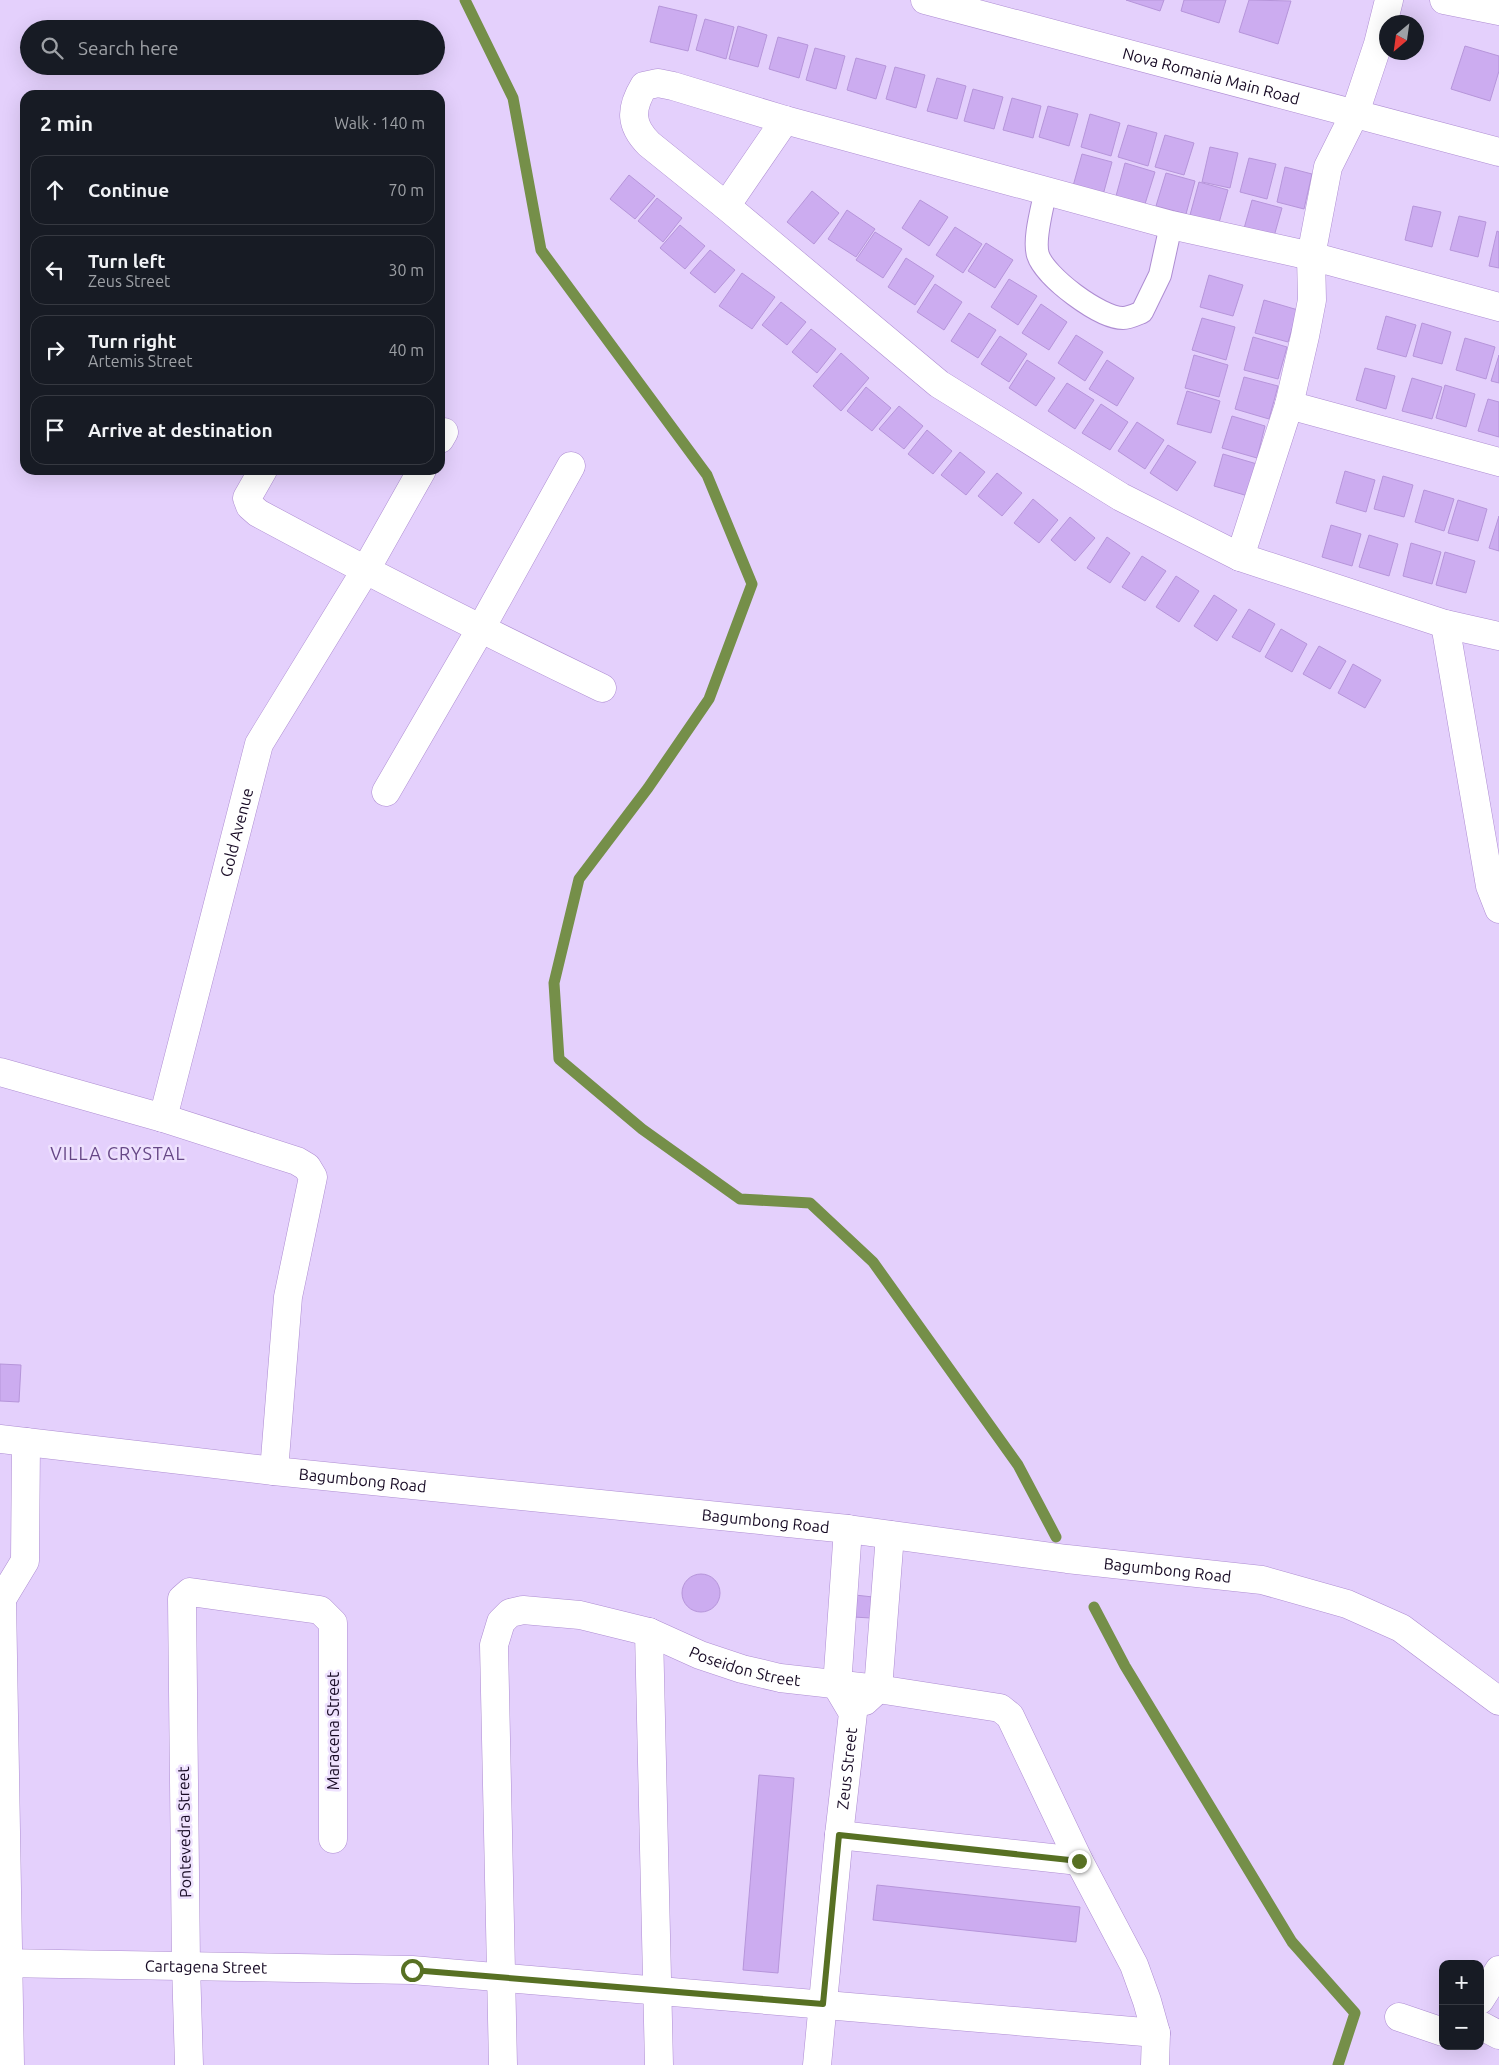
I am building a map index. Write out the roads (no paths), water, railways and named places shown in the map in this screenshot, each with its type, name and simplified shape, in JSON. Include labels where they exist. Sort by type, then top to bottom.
[{"type":"street","name":"Nova Romania Main Road","points":[[925,0],[1499,152]]},
{"type":"street","points":[[1240,557],[1289,405],[1312,300],[1311,256],[1328,167],[1355,113],[1378,44],[1388,0]]},
{"type":"street","points":[[1444,0],[1499,11]]},
{"type":"street","points":[[1499,307],[1311,256],[1171,225],[1046,189],[784,120],[674,86],[658,83],[644,86],[638,96],[634,109],[635,122],[640,135],[939,384],[1121,497],[1240,557],[1445,624],[1499,636]]},
{"type":"street","points":[[726,206],[784,120]]},
{"type":"street","points":[[1289,405],[1499,462]]},
{"type":"street","points":[[386,792],[480,630],[570,466]]},
{"type":"street","points":[[260,475],[248,498],[250,506],[258,513],[480,630],[602,688]]},
{"type":"street","name":"Gold Avenue","points":[[163,1118],[258,744],[365,571],[419,475]]},
{"type":"street","points":[[1445,624],[1490,886],[1499,908]]},
{"type":"street","points":[[0,1072],[163,1118],[297,1160],[307,1167],[313,1177],[288,1297],[274,1471]]},
{"type":"street","points":[[10,2065],[4,1963],[1,1597],[25,1561],[13,1440]]},
{"type":"street","name":"Bagumbong Road","points":[[13,1440],[274,1471],[848,1530],[1067,1559],[1262,1580],[1346,1604],[1401,1628],[1499,1701]]},
{"type":"street","points":[[837,1686],[848,1530]]},
{"type":"street","points":[[878,1689],[890,1535]]},
{"type":"street","name":"Maracena Street","points":[[182,1599],[190,1592],[200,1592],[320,1610],[333,1623],[333,1839]]},
{"type":"street","name":"Pontevedra Street","points":[[182,1599],[189,2065]]},
{"type":"street","name":"Poseidon Street","points":[[500,1977],[494,1645],[501,1622],[510,1613],[524,1610],[580,1615],[614,1622],[649,1632],[700,1655],[742,1669],[780,1678],[837,1686],[878,1689],[1000,1708],[1010,1716],[1079,1861]]},
{"type":"street","points":[[649,1632],[659,2065]]},
{"type":"street","name":"Zeus Street","points":[[818,2065],[839,1835],[853,1713],[837,1686]]},
{"type":"street","name":"Zeus Street","points":[[853,1713],[878,1689]]},
{"type":"street","points":[[839,1835],[1079,1861],[1134,1965],[1156,2033],[1155,2065]]},
{"type":"street","name":"Cartagena Street","points":[[4,1963],[412,1970],[1156,2033]]},
{"type":"street","points":[[1484,1994],[1499,1970]]},
{"type":"street","points":[[500,1977],[503,2065]]},
{"type":"street","points":[[1399,2017],[1439,2032]]},
{"type":"street","points":[[1484,2027],[1499,2035]]},
{"type":"lane","points":[[1046,189],[1038,230],[1038,255],[1052,276],[1071,293],[1105,313],[1124,318],[1142,312],[1160,275],[1171,225]]},
{"type":"waterway","points":[[465,0],[513,98],[541,250],[707,475],[752,584],[709,699],[648,788],[579,879],[554,983],[559,1059],[642,1129],[740,1199],[810,1203],[873,1262],[1018,1465],[1056,1537]]},
{"type":"waterway","points":[[1094,1607],[1125,1666],[1292,1942],[1355,2013],[1338,2065]]},
{"type":"district","name":"VILLA CRYSTAL","points":[[118,1153]]}]
